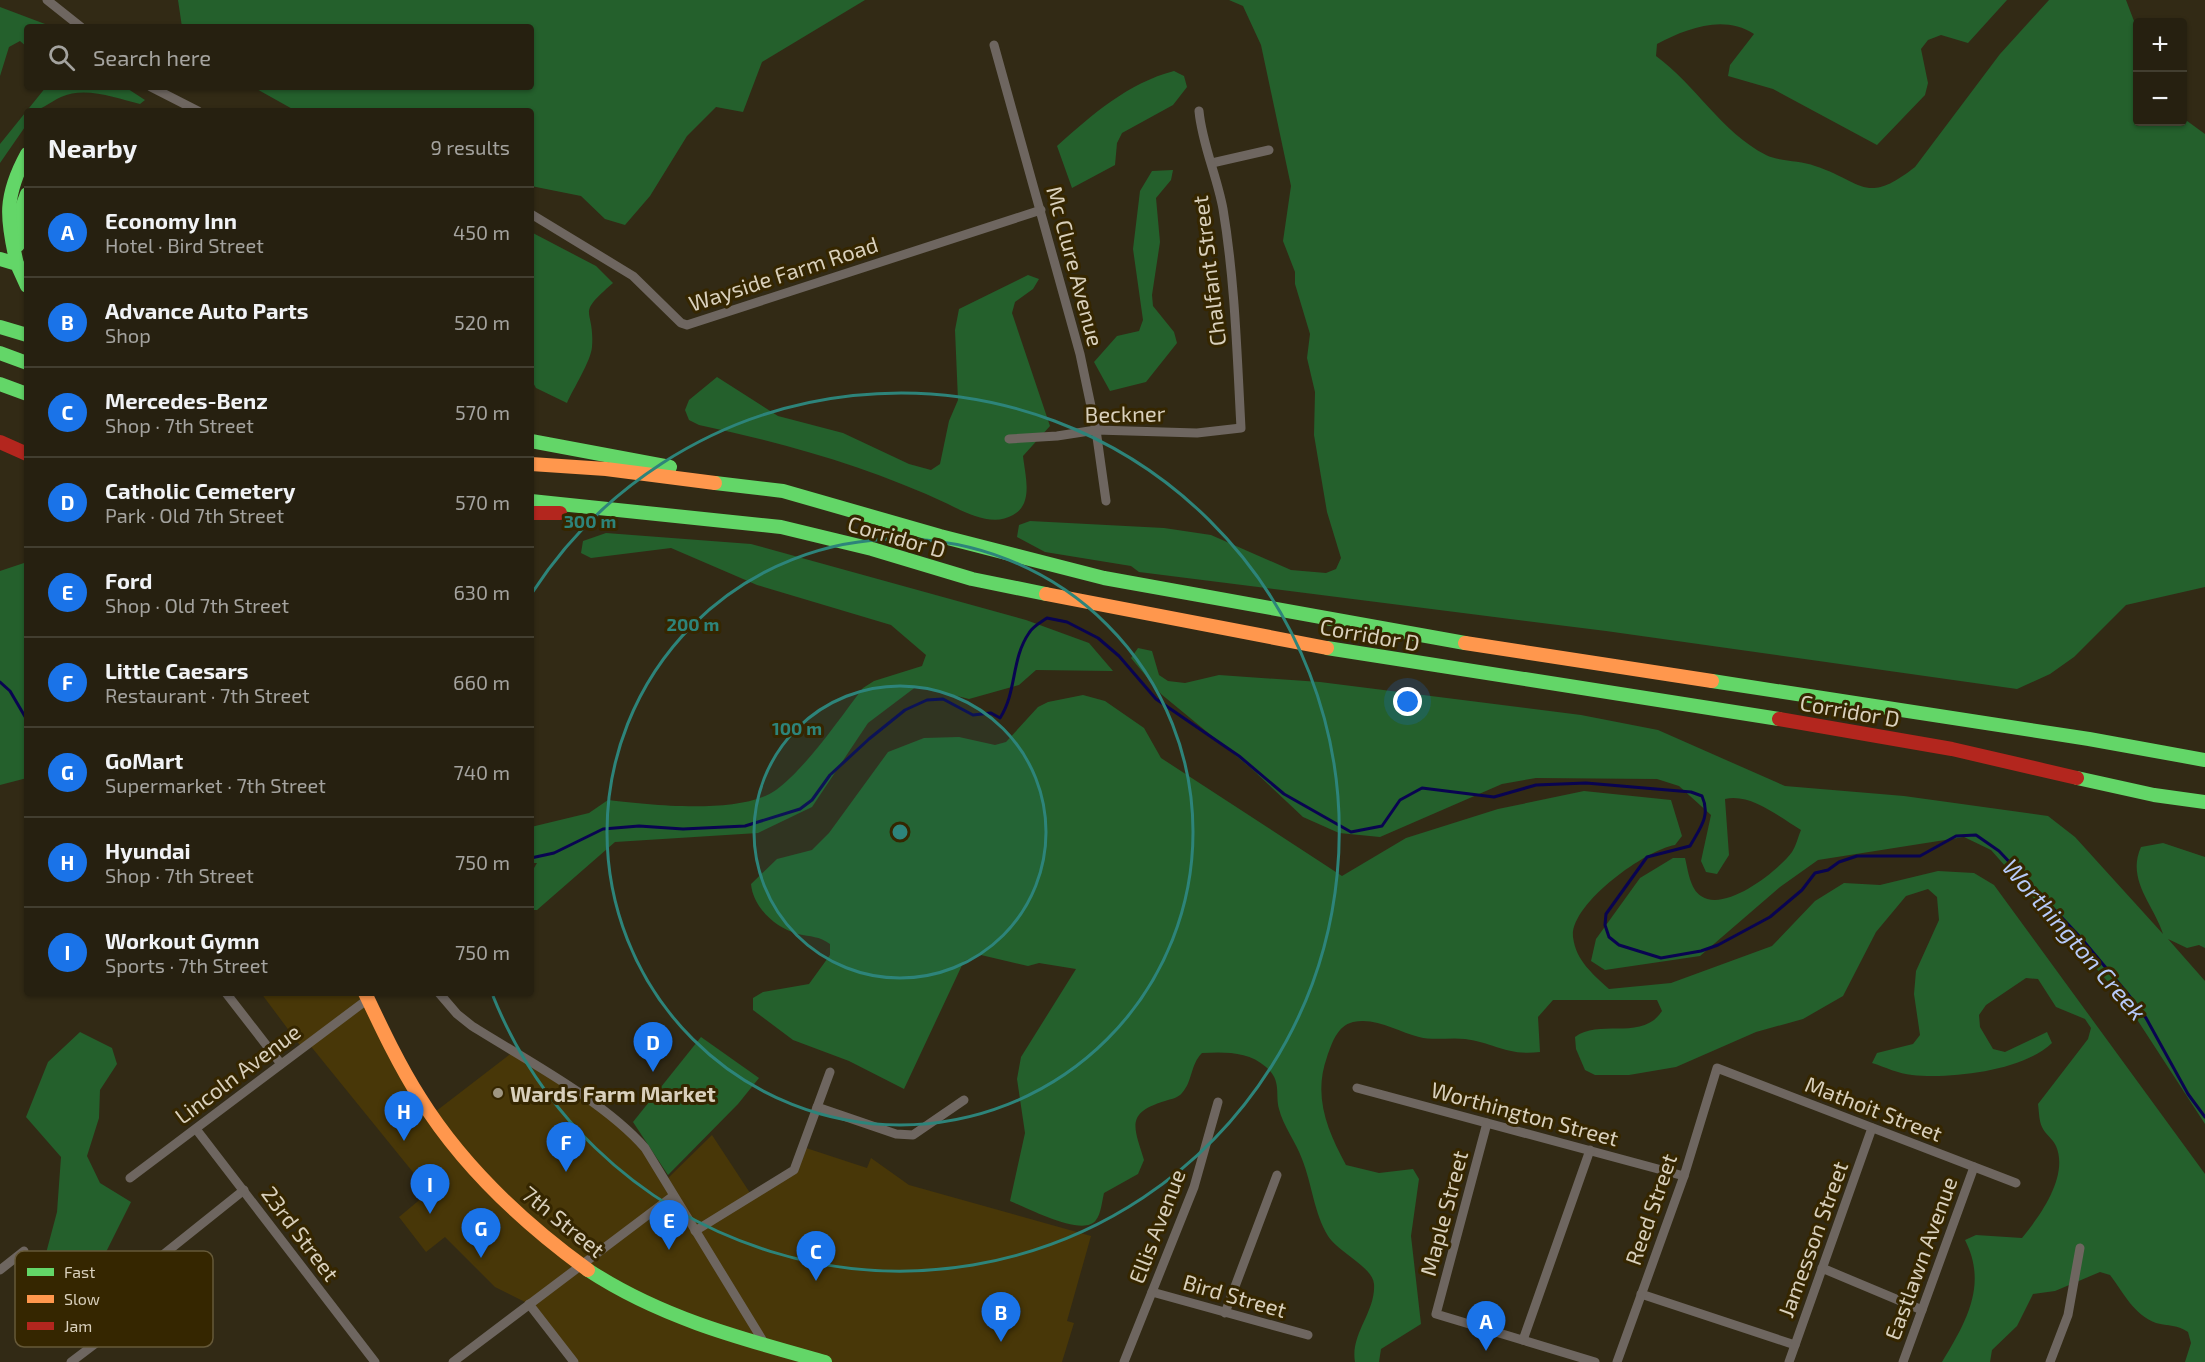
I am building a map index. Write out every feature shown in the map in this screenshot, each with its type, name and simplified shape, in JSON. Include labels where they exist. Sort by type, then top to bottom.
[{"type":"main road","points":[[24,158],[11,178],[4,210],[17,264],[24,279]]},
{"type":"main road","points":[[17,264],[20,213],[24,202]]},
{"type":"main road","points":[[0,259],[17,264]]},
{"type":"main road","points":[[0,327],[21,333]]},
{"type":"main road","points":[[0,353],[24,362]]},
{"type":"main road","points":[[5,386],[24,393]]},
{"type":"main road","points":[[0,442],[24,453]]},
{"type":"main road","points":[[534,442],[783,491]]},
{"type":"main road","name":"Corridor D","points":[[534,464],[606,469],[783,491],[940,536],[1127,583],[1399,633],[2078,737],[2205,760]]},
{"type":"main road","name":"Corridor D","points":[[534,501],[781,527],[872,549],[972,579],[1190,623],[1379,658],[1719,708],[1953,749],[2154,795],[2205,802]]},
{"type":"main road","points":[[534,513],[646,513]]},
{"type":"main road","name":"7th Street","points":[[367,996],[406,1076],[431,1115],[472,1166],[513,1209],[580,1265],[627,1293],[683,1320],[825,1362]]},
{"type":"street","points":[[47,0],[77,24]]},
{"type":"street","name":"Mc Clure Avenue","points":[[994,45],[1080,354],[1096,430],[1106,501]]},
{"type":"street","points":[[157,90],[192,108]]},
{"type":"street","name":"Chalfant Street","points":[[1199,111],[1201,128],[1223,208],[1235,305],[1241,428]]},
{"type":"street","points":[[1212,163],[1269,150]]},
{"type":"street","name":"Wayside Farm Road","points":[[534,216],[633,276],[687,326],[1041,210]]},
{"type":"street","name":"Beckner","points":[[1010,439],[1057,436],[1096,430],[1197,433],[1241,428]]},
{"type":"street","points":[[228,996],[281,1064]]},
{"type":"street","name":"Lincoln Avenue","points":[[130,1178],[367,996]]},
{"type":"street","points":[[441,996],[472,1026],[605,1111],[627,1129],[645,1149],[766,1346]]},
{"type":"street","name":"Mathoit Street","points":[[1717,1068],[2016,1183]]},
{"type":"street","name":"Reed Street","points":[[1617,1362],[1684,1176],[1717,1068]]},
{"type":"street","points":[[695,1231],[794,1170],[830,1072]]},
{"type":"street","name":"Worthington Street","points":[[1357,1088],[1684,1176]]},
{"type":"street","points":[[817,1107],[896,1134],[913,1135],[964,1100]]},
{"type":"street","name":"Ellis Avenue","points":[[1124,1362],[1194,1187],[1218,1102]]},
{"type":"street","name":"Maple Street","points":[[1487,1123],[1436,1314],[1523,1340]]},
{"type":"street","name":"23rd Street","points":[[196,1128],[375,1362]]},
{"type":"street","name":"Jamesson Street","points":[[1789,1362],[1872,1128]]},
{"type":"street","points":[[1590,1150],[1523,1340],[1594,1362]]},
{"type":"street","name":"Eastlawn Avenue","points":[[1903,1362],[1974,1167]]},
{"type":"street","points":[[1225,1313],[1277,1174]]},
{"type":"street","points":[[168,1251],[244,1190]]},
{"type":"street","points":[[453,1362],[673,1196]]},
{"type":"street","points":[[2050,1362],[2068,1315],[2080,1248]]},
{"type":"street","points":[[0,1270],[15,1258]]},
{"type":"street","points":[[1822,1268],[1922,1310]]},
{"type":"street","name":"Bird Street","points":[[1152,1292],[1308,1335]]},
{"type":"street","points":[[1641,1294],[1795,1345]]},
{"type":"street","points":[[529,1304],[573,1362]]},
{"type":"street","points":[[71,1362],[91,1347]]},
{"type":"shaded area","points":[[263,996],[367,996],[431,1115],[513,1052],[627,1129],[664,1182],[712,1135],[752,1196],[794,1170],[803,1147],[867,1168],[871,1158],[909,1185],[1091,1236],[1067,1321],[1074,1323],[1062,1362],[574,1362],[529,1304],[495,1287],[445,1237],[426,1252],[399,1217],[429,1192],[309,1044],[302,1048]]},
{"type":"green space","points":[[178,0],[865,0],[762,62],[743,112],[716,107],[687,136],[650,196],[625,225],[605,219],[581,196],[534,187],[534,108],[291,108],[258,90],[534,90],[534,24],[182,24]]},
{"type":"green space","points":[[1229,0],[2007,0],[1968,43],[1941,35],[1928,40],[1921,49],[1928,83],[1925,95],[1877,145],[1773,89],[1728,76],[1730,65],[1754,34],[1742,28],[1717,24],[1705,26],[1680,33],[1657,44],[1656,56],[1684,80],[1735,134],[1750,145],[1766,155],[1809,164],[1855,184],[1874,188],[1885,186],[1915,167],[2000,54],[2049,0],[2126,0],[2133,18],[2133,126],[2187,126],[2187,121],[2205,134],[2205,587],[2126,605],[2074,657],[2050,674],[2017,689],[1606,631],[1139,572],[1131,566],[1045,552],[1017,537],[1019,525],[1030,521],[1164,528],[1211,535],[1291,570],[1326,573],[1336,569],[1341,558],[1327,512],[1314,435],[1315,392],[1307,358],[1310,334],[1295,284],[1295,272],[1283,241],[1291,186],[1261,45],[1243,6]]},
{"type":"green space","points":[[0,7],[45,24],[24,24],[24,44],[20,41],[9,47],[0,76]]},
{"type":"green space","points":[[1174,71],[1184,76],[1187,87],[1173,105],[1122,133],[1117,143],[1115,165],[1072,188],[1057,146],[1098,111],[1126,92],[1157,76]]},
{"type":"green space","points":[[44,90],[130,90],[145,100],[140,104],[100,94],[80,93],[61,97],[41,108],[29,108]]},
{"type":"green space","points":[[24,114],[24,128],[0,163],[0,144]]},
{"type":"green space","points":[[1173,170],[1171,180],[1156,198],[1160,242],[1152,295],[1153,306],[1174,332],[1177,343],[1146,382],[1110,391],[1094,362],[1117,336],[1139,331],[1143,320],[1133,249],[1140,191],[1152,171]]},
{"type":"green space","points":[[534,234],[596,266],[613,283],[590,307],[591,353],[567,403],[536,388],[534,384]]},
{"type":"green space","points":[[1028,275],[1039,279],[1033,289],[1015,302],[1012,313],[1050,426],[1023,456],[1026,497],[1020,510],[1013,515],[997,520],[980,517],[857,467],[794,448],[699,425],[689,420],[685,410],[689,400],[717,377],[778,416],[843,433],[909,464],[931,470],[940,464],[949,421],[958,400],[955,330],[959,309]]},
{"type":"green space","points":[[606,533],[751,544],[1026,620],[1089,643],[1113,671],[1036,670],[1019,685],[969,699],[917,686],[868,723],[812,807],[758,833],[615,842],[537,910],[534,910],[534,868],[537,863],[534,863],[534,826],[589,813],[608,800],[695,806],[741,803],[760,798],[776,790],[799,769],[863,688],[874,681],[922,666],[926,655],[891,625],[757,585],[671,548],[591,558],[581,553],[583,541]]},
{"type":"green space","points":[[24,563],[24,779],[0,785],[0,571]]},
{"type":"green space","points":[[1138,648],[1152,651],[1159,675],[1168,681],[1185,683],[1219,675],[1320,682],[1581,715],[1658,730],[1785,786],[1904,796],[2048,816],[2075,837],[2163,934],[2139,881],[2137,859],[2141,847],[2163,843],[2205,857],[2205,948],[2199,945],[2187,948],[2168,939],[2205,981],[2205,1124],[2125,1001],[1991,850],[1964,837],[1818,860],[1780,887],[1700,956],[1605,970],[1591,961],[1596,939],[1640,878],[1673,858],[1685,858],[1694,889],[1701,896],[1711,900],[1737,895],[1763,879],[1785,860],[1792,852],[1801,830],[1755,803],[1745,799],[1725,799],[1729,855],[1717,874],[1706,872],[1701,861],[1711,815],[1679,786],[1657,779],[1536,778],[1502,784],[1380,837],[1339,833],[1303,817],[1252,769],[1161,694],[1131,658]]},
{"type":"green space","points":[[1083,695],[1105,701],[1144,728],[1161,758],[1342,876],[1406,838],[1498,809],[1584,791],[1671,800],[1682,836],[1675,845],[1646,857],[1612,880],[1583,909],[1575,924],[1573,937],[1581,960],[1609,989],[1671,983],[1772,946],[1815,901],[1844,883],[1880,885],[1938,871],[1974,873],[1994,885],[2205,1174],[2205,1362],[2185,1362],[2191,1343],[2188,1332],[2156,1323],[2141,1315],[2110,1275],[2100,1272],[2055,1291],[2033,1294],[2017,1326],[1992,1350],[1990,1362],[1942,1362],[1966,1318],[1974,1288],[1972,1257],[1965,1240],[1976,1235],[2022,1238],[2037,1219],[2051,1195],[2059,1170],[2059,1158],[2055,1143],[2041,1125],[2038,1104],[2088,1039],[2091,1028],[2085,1019],[2056,1007],[2038,979],[2026,978],[1986,1005],[1979,1015],[1980,1027],[1993,1049],[2005,1052],[2047,1032],[2052,1043],[2039,1053],[1986,1071],[1946,1076],[1907,1074],[1872,1063],[1877,1053],[1913,1044],[1920,1035],[1914,994],[1916,971],[1939,920],[1937,897],[1928,889],[1906,896],[1876,932],[1843,996],[1803,1019],[1756,1032],[1676,1067],[1629,1075],[1595,1075],[1585,1070],[1576,1049],[1575,1037],[1585,1032],[1596,1029],[1632,1028],[1654,1020],[1662,1011],[1657,1000],[1553,1000],[1538,1017],[1540,1052],[1509,1051],[1465,1039],[1425,1038],[1370,1022],[1353,1022],[1343,1027],[1329,1052],[1321,1085],[1324,1112],[1339,1152],[1346,1165],[1379,1173],[1413,1169],[1419,1179],[1411,1236],[1421,1324],[1381,1349],[1379,1362],[1355,1362],[1354,1352],[1374,1294],[1372,1278],[1362,1266],[1333,1242],[1323,1227],[1302,1159],[1281,1115],[1274,1077],[1266,1067],[1252,1058],[1227,1053],[1202,1053],[1195,1063],[1186,1088],[1180,1095],[1152,1106],[1138,1116],[1137,1139],[1144,1160],[1138,1174],[1104,1193],[1098,1217],[1090,1225],[1068,1224],[1010,1201],[1025,1133],[1017,1079],[1021,1057],[1076,969],[1039,963],[1028,966],[981,955],[964,961],[904,1089],[849,1061],[793,1040],[753,1010],[753,998],[763,992],[809,984],[830,955],[830,944],[818,938],[789,931],[774,922],[756,901],[751,884],[777,859],[812,850],[829,833],[888,752],[924,738],[959,737],[995,745],[1006,742],[1038,707],[1048,702]]},
{"type":"green space","points":[[80,1032],[112,1048],[117,1064],[100,1090],[99,1118],[87,1156],[100,1183],[131,1202],[106,1251],[47,1251],[57,1212],[61,1157],[26,1117],[48,1062]]},
{"type":"green space","points":[[701,1037],[759,1078],[738,1104],[668,1175],[633,1122]]},
{"type":"waterway","name":"Worthington Creek","points":[[534,857],[554,853],[603,829],[639,826],[683,829],[745,826],[800,809],[812,800],[830,775],[869,739],[905,710],[927,700],[943,699],[973,715],[991,713],[1000,718],[1009,697],[1023,643],[1032,629],[1047,618],[1067,622],[1098,638],[1119,656],[1156,699],[1239,756],[1284,794],[1351,832],[1382,826],[1400,800],[1422,788],[1494,797],[1536,785],[1586,783],[1691,792],[1702,796],[1705,816],[1690,846],[1647,857],[1606,914],[1605,925],[1609,937],[1619,945],[1661,958],[1701,951],[1718,945],[1770,917],[1802,890],[1815,873],[1828,870],[1839,862],[1857,856],[1920,856],[1956,836],[1976,835],[1999,851],[2081,938],[2127,993],[2146,1018],[2188,1094],[2205,1117]]},
{"type":"waterway","name":"Worthington Creek","points":[[0,682],[10,691],[24,715]]},
{"type":"traffic: fast","points":[[17,264],[9,208],[14,182],[24,160]]},
{"type":"traffic: fast","points":[[18,245],[20,213],[24,202]]},
{"type":"traffic: fast","points":[[0,259],[17,264],[24,279]]},
{"type":"traffic: fast","points":[[0,327],[24,334]]},
{"type":"traffic: fast","points":[[0,353],[24,362]]},
{"type":"traffic: fast","points":[[0,384],[24,393]]},
{"type":"traffic: fast","points":[[534,442],[670,467]]},
{"type":"traffic: fast","points":[[715,483],[783,491],[940,536],[1104,578],[1465,643]]},
{"type":"traffic: fast","points":[[534,501],[781,527],[872,549],[972,579],[1046,594]]},
{"type":"traffic: fast","points":[[1327,648],[1779,719]]},
{"type":"traffic: fast","points":[[1712,681],[2089,739],[2205,760]]},
{"type":"traffic: fast","points":[[2077,778],[2154,795],[2205,802]]},
{"type":"traffic: fast","points":[[588,1270],[616,1287],[673,1314],[733,1335],[825,1362]]},
{"type":"traffic: slow","points":[[534,464],[606,469],[715,483]]},
{"type":"traffic: slow","points":[[1046,594],[1327,648]]},
{"type":"traffic: slow","points":[[1465,643],[1712,681]]},
{"type":"traffic: slow","points":[[366,996],[412,1085],[455,1147],[517,1213],[588,1270]]},
{"type":"traffic: jam","points":[[0,442],[24,453]]},
{"type":"traffic: jam","points":[[534,513],[560,513]]},
{"type":"traffic: jam","points":[[1779,719],[1952,749],[2077,778]]},
{"type":"place","name":"Catholic Cemetery","points":[[653,1072]]},
{"type":"place","name":"Wards Farm Market","points":[[498,1093]]},
{"type":"place","name":"Hyundai","points":[[404,1141]]},
{"type":"place","name":"Little Caesars","points":[[566,1172]]},
{"type":"place","name":"Workout Gymn","points":[[430,1214]]},
{"type":"place","name":"Ford","points":[[669,1250]]},
{"type":"place","name":"GoMart","points":[[481,1258]]},
{"type":"place","name":"Mercedes-Benz","points":[[816,1281]]},
{"type":"place","name":"Advance Auto Parts","points":[[1001,1342]]},
{"type":"place","name":"Economy Inn","points":[[1486,1351]]}]
